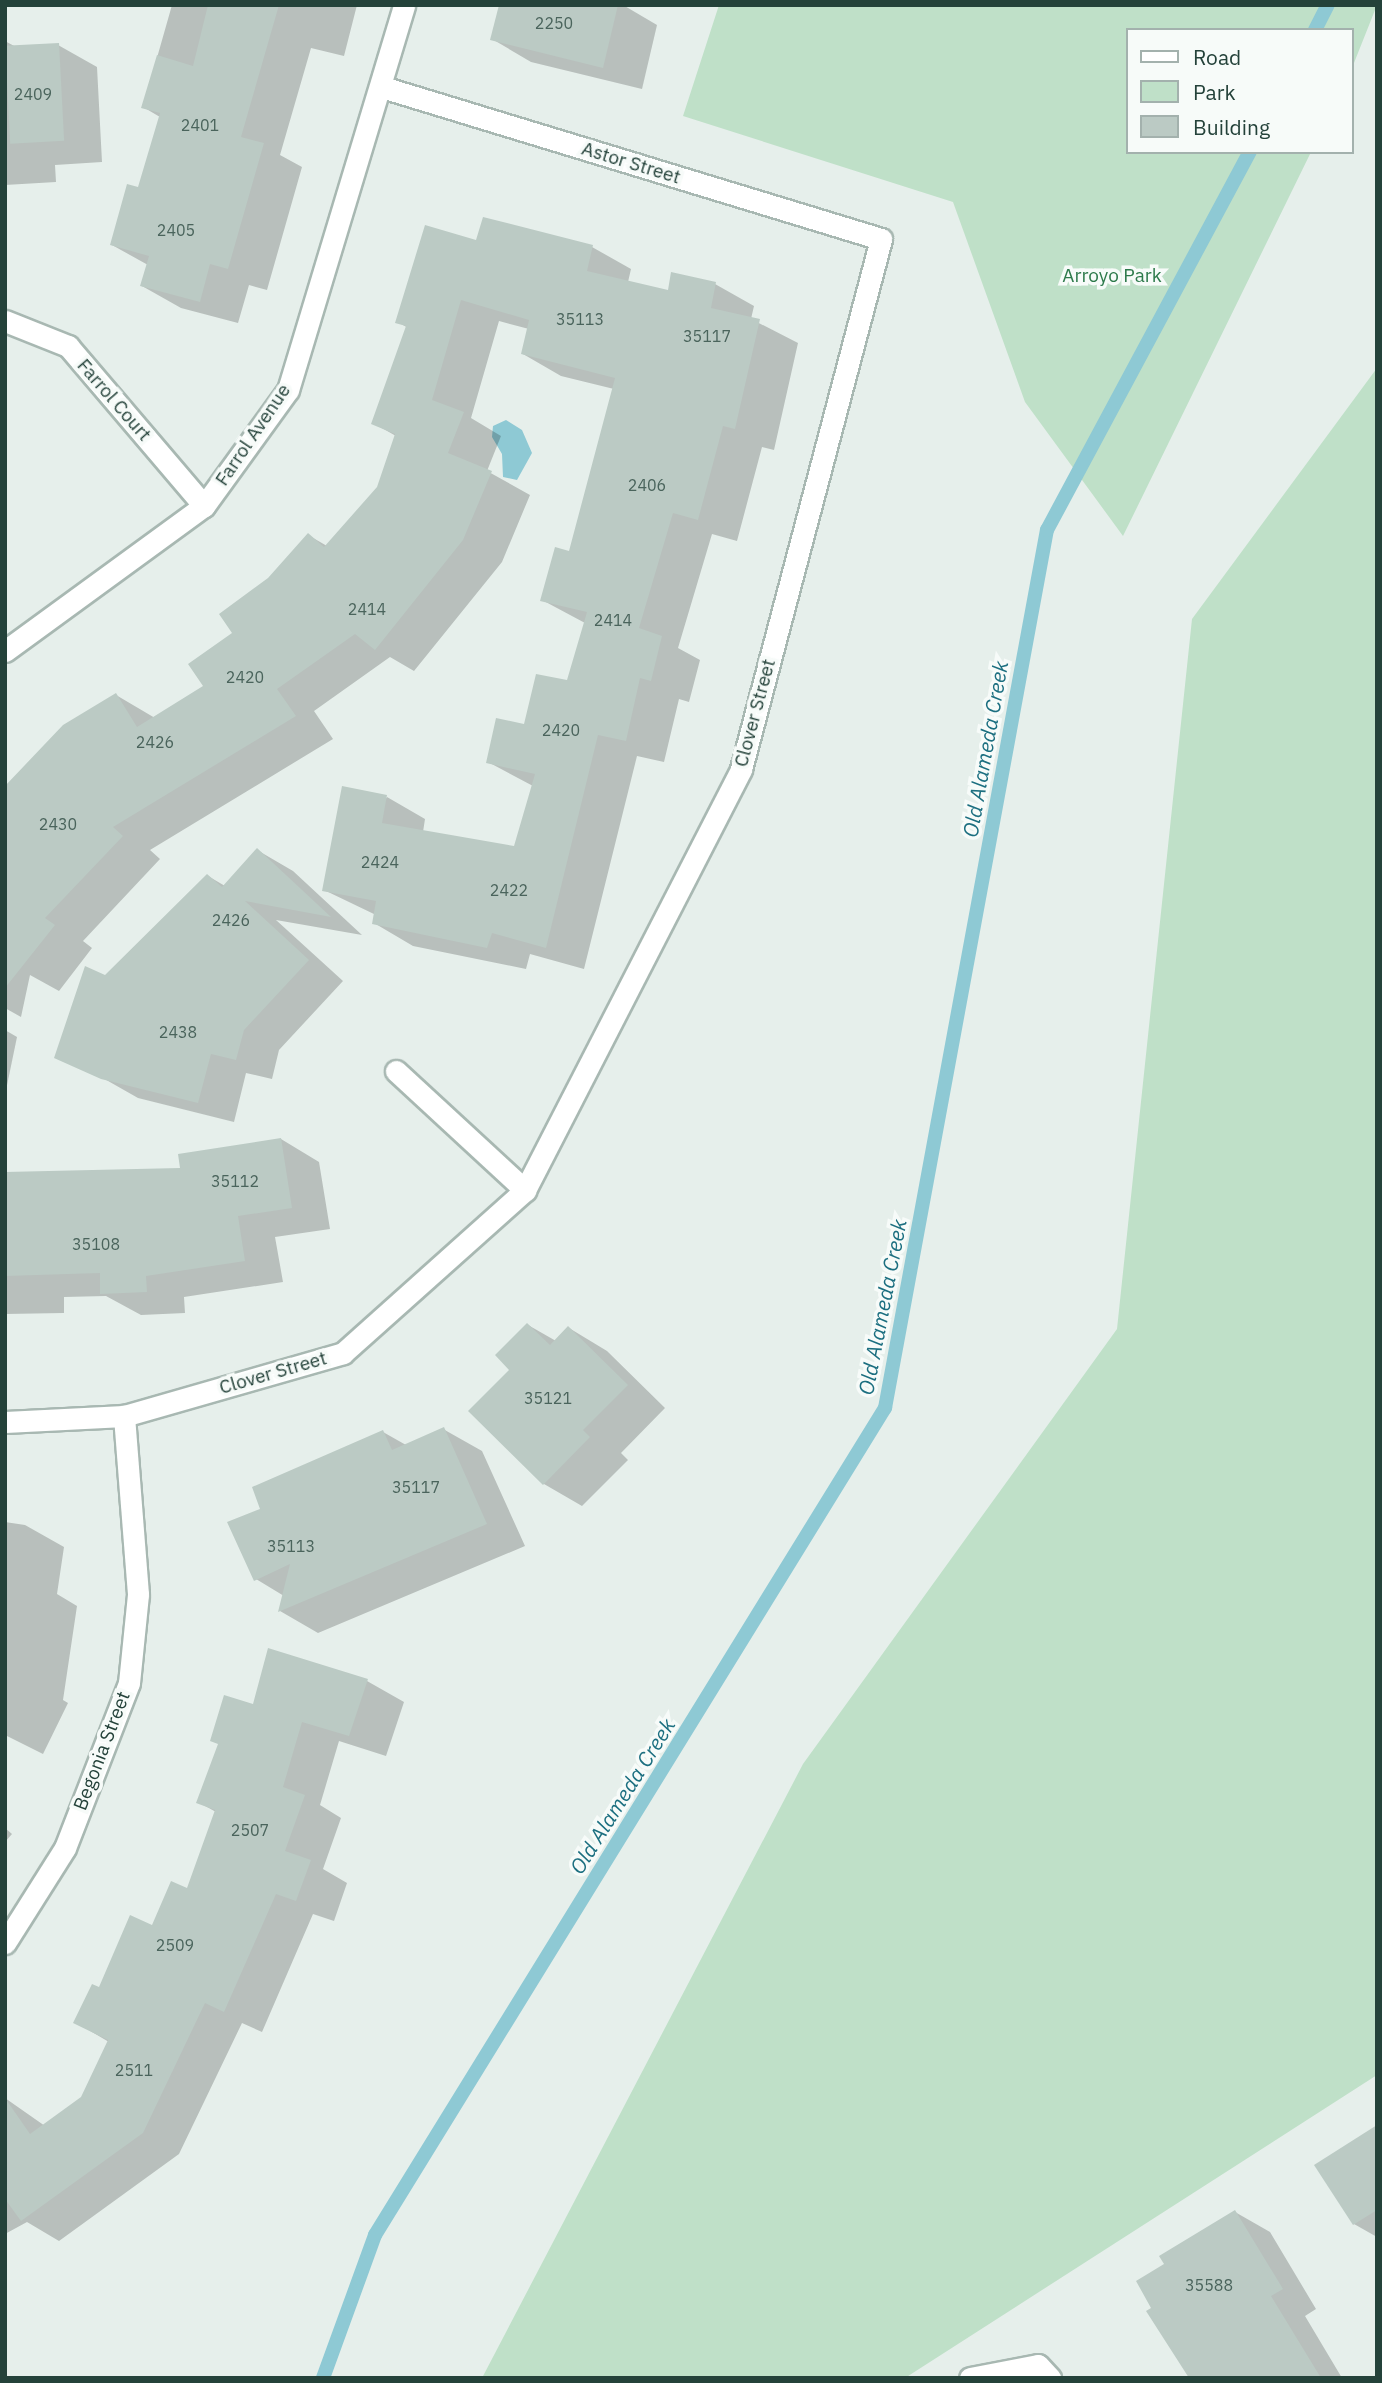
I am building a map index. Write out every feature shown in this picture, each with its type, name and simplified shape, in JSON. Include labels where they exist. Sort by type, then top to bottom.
[{"type":"street","name":"Farrol Avenue","points":[[5,651],[204,506],[288,390],[382,87],[404,5]]},
{"type":"street","name":"Astor Street","points":[[382,87],[881,240]]},
{"type":"street","name":"Clover Street","points":[[5,1422],[124,1416],[343,1353],[525,1191],[741,769],[881,240]]},
{"type":"street","name":"Farrol Court","points":[[5,321],[68,346],[204,506]]},
{"type":"street","points":[[396,1071],[525,1191]]},
{"type":"street","name":"Begonia Street","points":[[5,1943],[65,1848],[129,1683],[138,1594],[124,1416]]},
{"type":"street","points":[[970,2378],[1038,2365],[1050,2378]]},
{"type":"green space","name":"Arroyo Park","points":[[719,5],[1377,5],[1354,63],[1354,28],[1126,28],[1126,154],[1310,154],[1123,536],[1025,402],[953,202],[683,116]]},
{"type":"green space","points":[[1377,368],[1377,2075],[905,2378],[482,2378],[803,1764],[1117,1329],[1192,619]]},
{"type":"water","points":[[506,420],[522,430],[532,453],[517,480],[503,477],[502,454],[492,437],[493,426]]},
{"type":"building","points":[[208,5],[279,5],[241,137],[264,143],[228,269],[210,264],[200,302],[140,286],[149,256],[110,245],[127,184],[138,187],[160,113],[141,108],[157,55],[193,66]]},
{"type":"building","points":[[499,5],[618,5],[603,68],[490,40]]},
{"type":"building","points":[[59,43],[64,141],[10,144],[5,46]]},
{"type":"building","points":[[483,217],[593,245],[587,271],[668,290],[671,272],[716,282],[711,308],[760,319],[735,429],[723,426],[698,520],[673,513],[639,628],[662,636],[651,681],[640,678],[626,741],[598,735],[546,948],[492,933],[487,948],[372,924],[376,901],[322,891],[342,786],[387,795],[382,823],[514,846],[535,774],[486,763],[496,718],[524,724],[536,674],[567,680],[587,612],[540,601],[555,547],[569,551],[615,378],[521,354],[529,320],[461,300],[432,400],[464,412],[448,453],[492,471],[463,540],[375,650],[355,634],[277,689],[296,716],[113,827],[123,836],[45,918],[55,925],[5,988],[5,786],[63,725],[116,693],[137,727],[203,686],[188,664],[232,633],[219,614],[268,578],[308,533],[324,547],[377,487],[395,434],[371,424],[406,326],[395,323],[425,225],[476,240]]},
{"type":"building","points":[[257,848],[331,917],[245,901],[309,960],[244,1030],[236,1060],[211,1054],[198,1103],[101,1079],[54,1058],[85,966],[105,975],[207,874],[222,887]]},
{"type":"building","points":[[281,1138],[292,1208],[238,1216],[245,1261],[146,1276],[147,1292],[100,1294],[100,1273],[5,1276],[5,1172],[180,1168],[178,1154]]},
{"type":"building","points":[[527,1323],[550,1345],[568,1326],[628,1385],[583,1430],[590,1437],[543,1485],[468,1411],[509,1370],[495,1355]]},
{"type":"building","points":[[444,1427],[487,1524],[278,1612],[290,1564],[254,1581],[227,1522],[260,1509],[252,1487],[383,1430],[392,1450]]},
{"type":"building","points":[[268,1648],[368,1679],[349,1736],[302,1722],[283,1787],[305,1795],[285,1851],[311,1860],[296,1901],[276,1894],[224,2012],[205,2003],[143,2133],[21,2221],[5,2199],[5,2098],[30,2134],[81,2097],[108,2040],[73,2023],[92,1984],[99,1987],[130,1915],[152,1925],[171,1881],[187,1888],[215,1810],[196,1803],[218,1744],[210,1741],[224,1695],[253,1704]]},
{"type":"building","points":[[1377,2125],[1377,2210],[1353,2225],[1314,2165]]},
{"type":"building","points":[[1235,2210],[1283,2289],[1271,2296],[1321,2378],[1189,2378],[1146,2311],[1151,2308],[1136,2281],[1164,2264],[1159,2256]]},
{"type":"waterway","name":"Old Alameda Creek","points":[[1316,28],[1328,5]]},
{"type":"waterway","name":"Old Alameda Creek","points":[[323,2378],[375,2235],[885,1408],[1047,530],[1249,154]]}]
